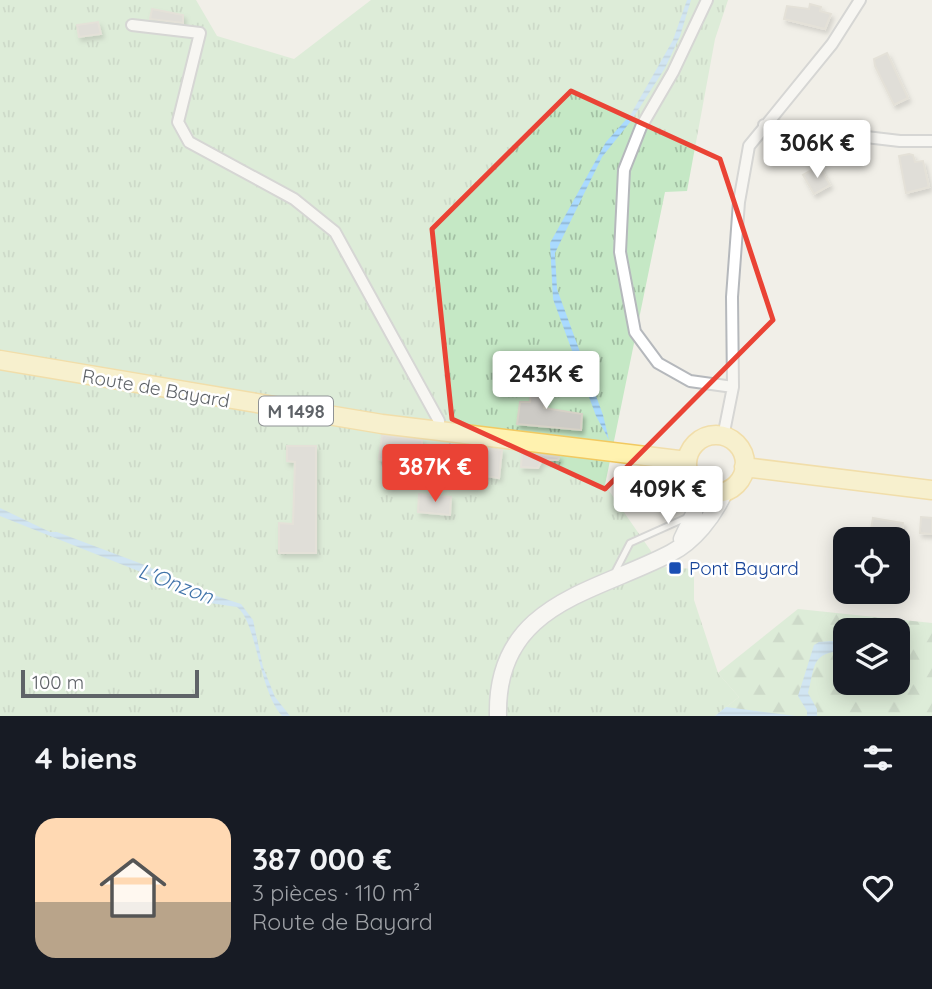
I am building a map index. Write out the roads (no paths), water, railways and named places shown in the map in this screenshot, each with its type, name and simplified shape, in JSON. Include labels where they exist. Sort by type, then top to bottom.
[{"type":"main road","name":"Route de Bayard","points":[[0,360],[251,405],[687,461]]},
{"type":"main road","points":[[498,716],[498,701],[510,655],[534,623],[559,601],[672,552],[706,523],[724,493],[741,479],[744,467],[740,447],[723,437],[703,438],[690,451],[687,461],[690,476],[695,484],[708,492],[724,493]]},
{"type":"main road","points":[[744,467],[932,490]]},
{"type":"main road","points":[[672,552],[694,514],[695,484]]},
{"type":"street","points":[[707,0],[673,72],[641,127],[624,170],[620,252],[635,332],[658,363],[690,381],[733,387]]},
{"type":"street","points":[[723,437],[733,387],[732,297],[739,202],[750,146],[764,125],[832,44],[860,0]]},
{"type":"street","points":[[132,25],[200,33],[178,122],[188,142],[294,199],[335,232],[439,421],[439,431]]},
{"type":"street","points":[[764,125],[900,141],[932,141]]},
{"type":"lane","points":[[610,578],[630,543],[694,514]]},
{"type":"water","points":[[687,0],[691,0],[680,36],[665,68],[631,121],[602,157],[555,253],[557,289],[603,415],[609,440],[596,416],[553,299],[550,243],[606,142],[631,114],[673,40]]},
{"type":"water","name":"L'Onzon","points":[[0,508],[50,532],[57,532],[142,564],[204,592],[241,604],[253,620],[263,667],[275,697],[290,716],[282,716],[274,704],[249,626],[237,607],[203,602],[166,582],[0,516]]},
{"type":"water","points":[[833,641],[833,652],[820,657],[814,667],[808,693],[817,709],[817,716],[807,716],[798,696],[814,645]]},
{"type":"water","points":[[726,707],[796,716],[715,716]]},
{"type":"place","name":"Pont Bayard","points":[[675,568]]}]
